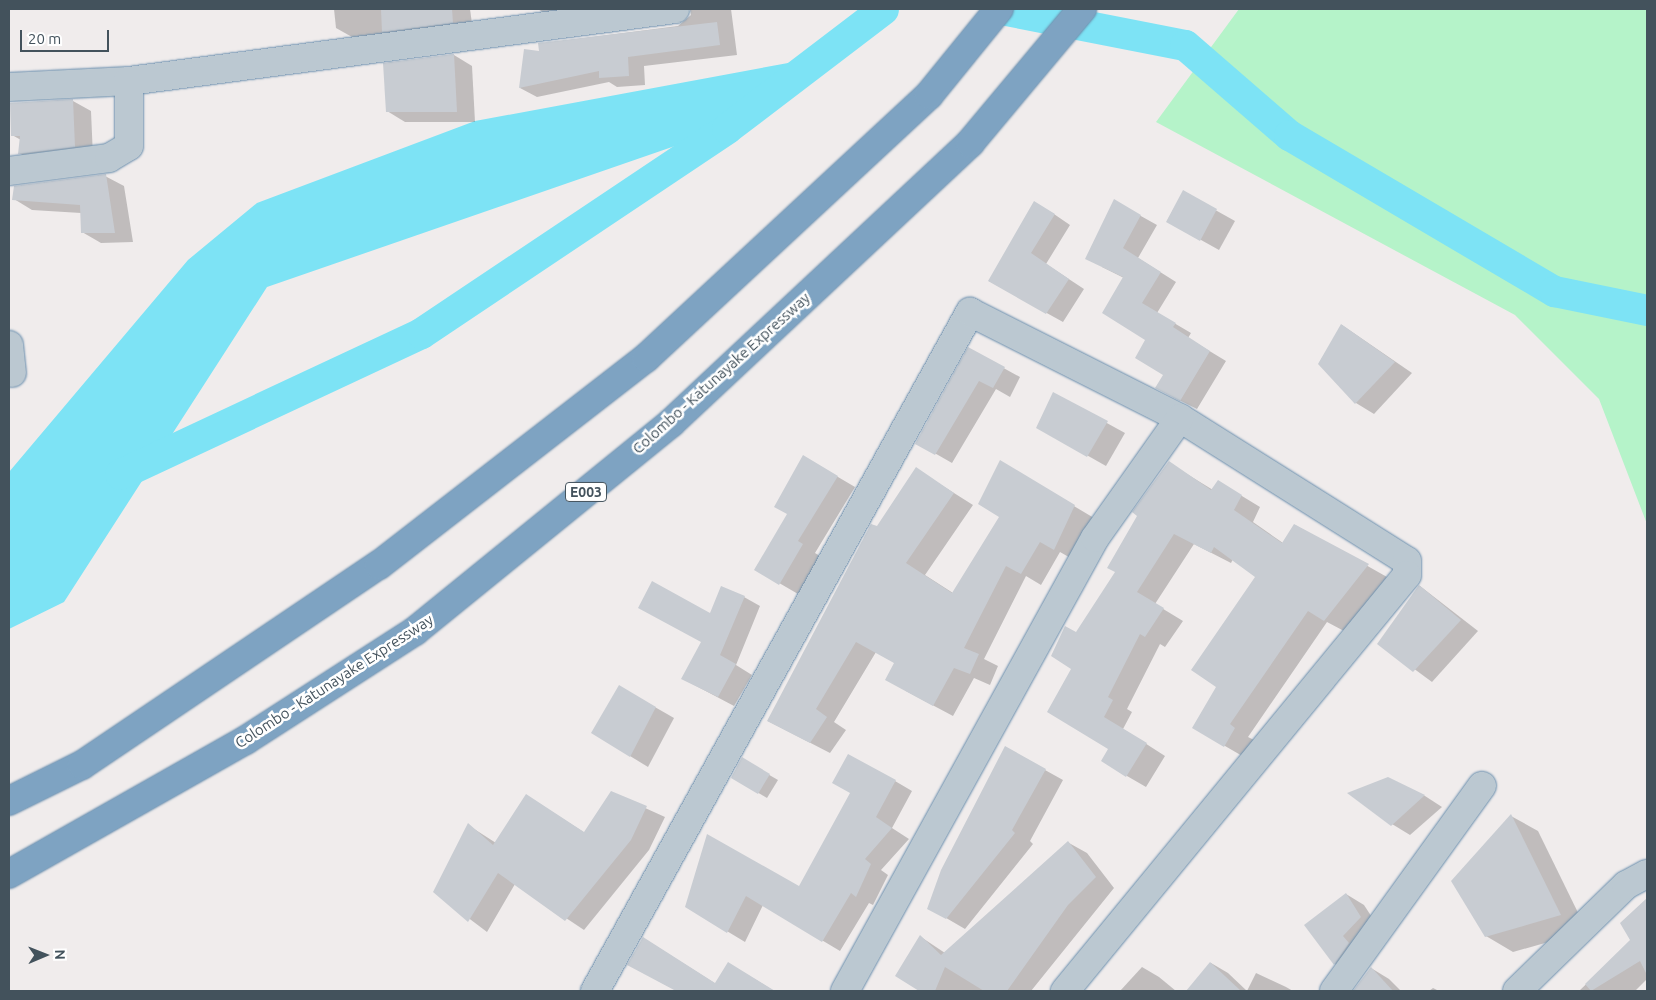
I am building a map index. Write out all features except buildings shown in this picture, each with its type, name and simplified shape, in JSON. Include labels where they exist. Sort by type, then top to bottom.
[{"type":"highway","points":[[9,801],[82,765],[379,565],[646,358],[928,95],[999,9]]},
{"type":"highway","name":"Colombo - Katunayake Expressway","points":[[9,874],[246,740],[415,631],[671,423],[970,143],[1082,9]]},
{"type":"street","points":[[9,87],[129,81],[675,9]]},
{"type":"street","points":[[9,171],[109,158],[129,146],[129,81]]},
{"type":"street","points":[[595,991],[970,312],[1180,418],[1391,547],[1407,561],[1408,575],[1064,991]]},
{"type":"street","points":[[9,345],[12,372]]},
{"type":"street","points":[[844,991],[1095,538],[1180,418]]},
{"type":"street","points":[[1334,991],[1482,786]]},
{"type":"street","points":[[1517,991],[1626,884],[1647,874]]},
{"type":"green space","points":[[1239,9],[1647,9],[1647,524],[1599,399],[1515,315],[1156,122]]},
{"type":"water","points":[[799,61],[727,128],[267,287],[64,602],[9,629],[9,472],[188,260],[257,203],[475,121]]},
{"type":"waterway","points":[[120,474],[421,333],[727,128],[883,9]]},
{"type":"waterway","points":[[1001,9],[1185,45],[1289,135],[1554,291],[1647,310]]}]
